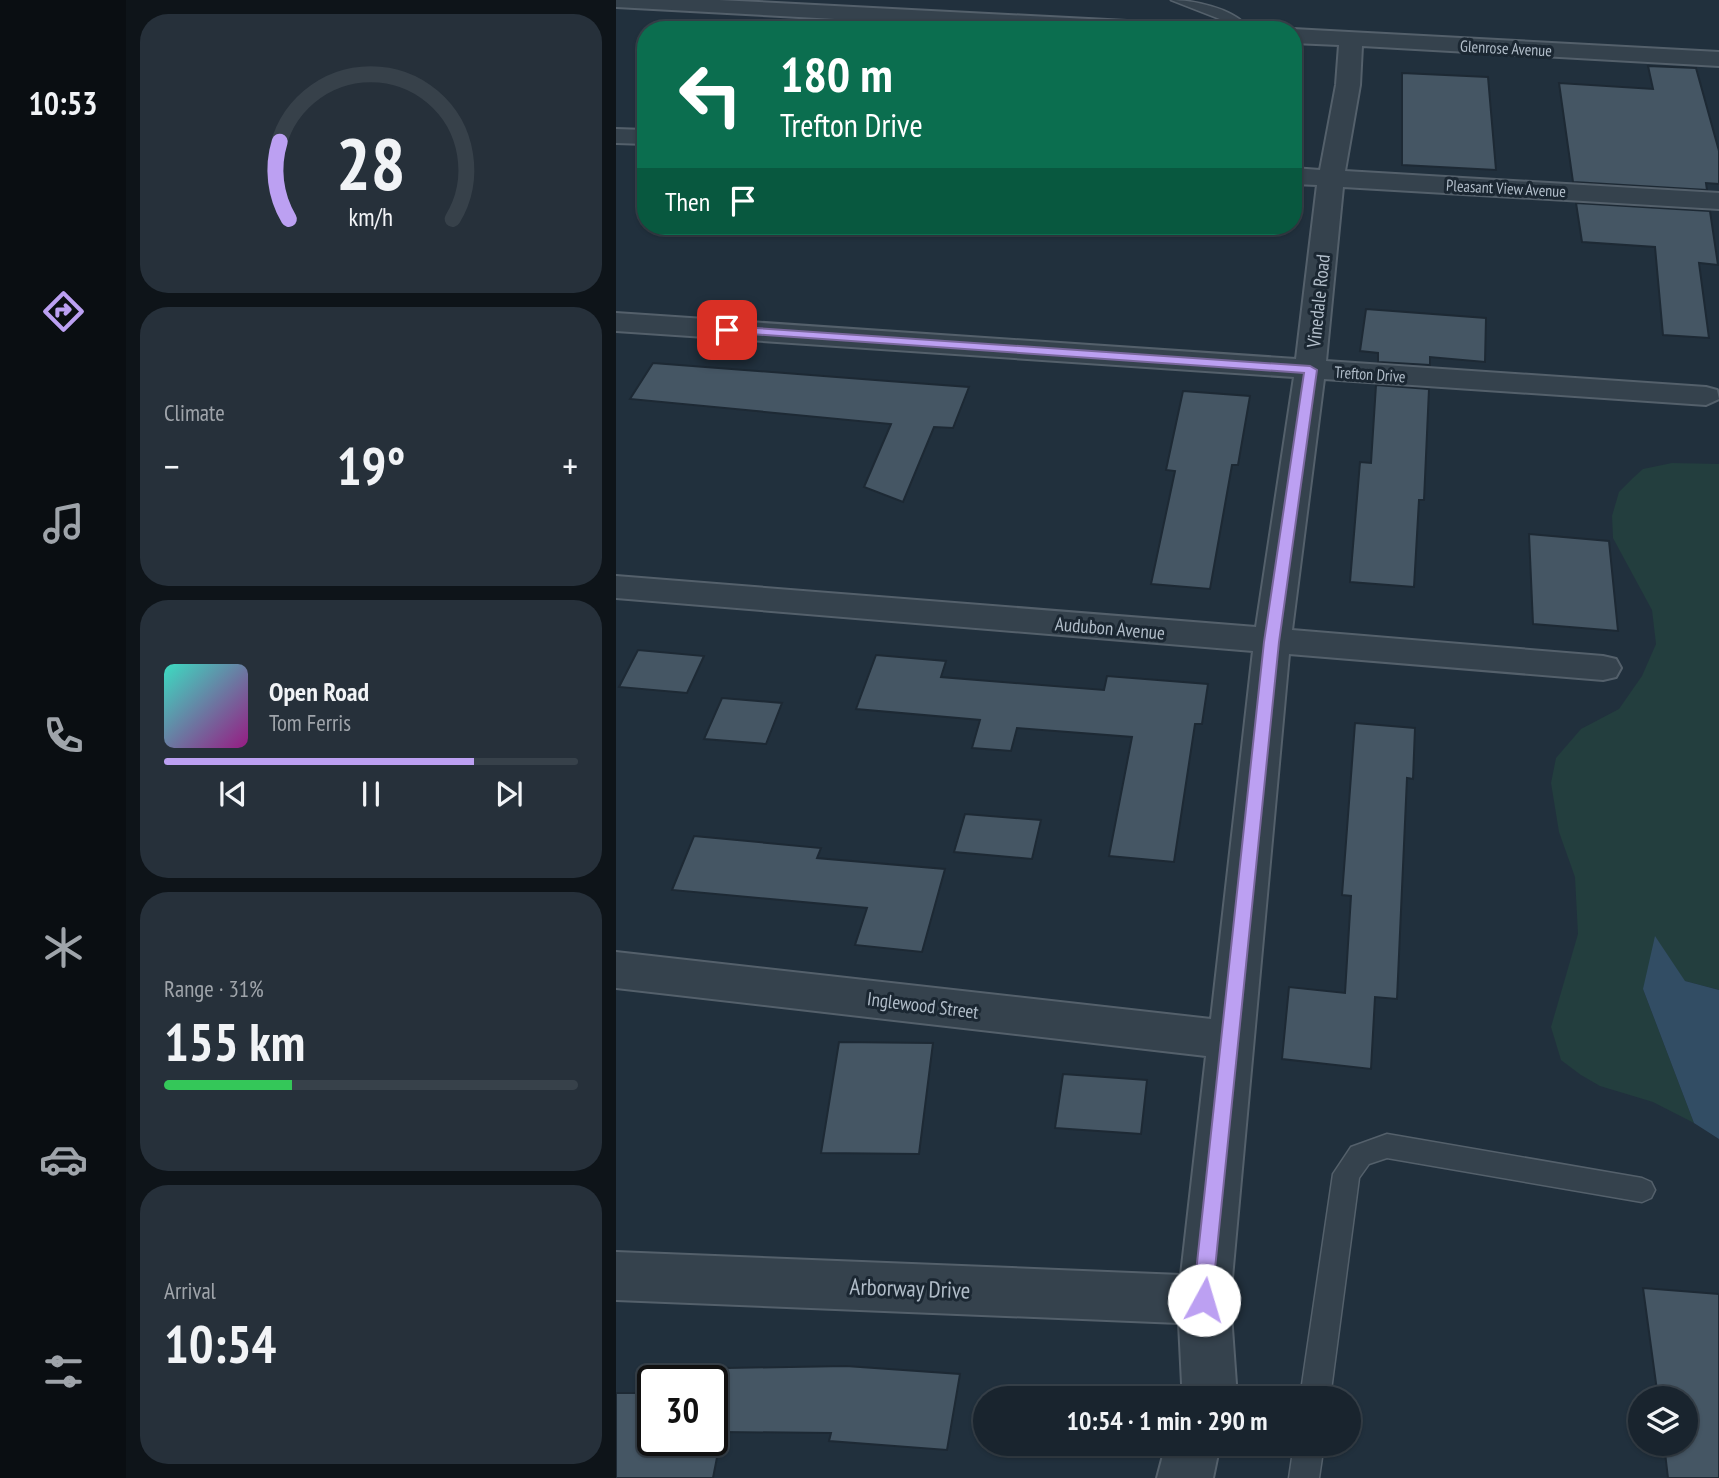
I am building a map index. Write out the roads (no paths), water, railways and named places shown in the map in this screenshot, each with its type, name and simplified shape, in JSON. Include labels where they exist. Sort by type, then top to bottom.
[{"type":"street","points":[[616,1],[996,21]]},
{"type":"street","name":"Glenrose Avenue","points":[[1302,37],[1719,59]]},
{"type":"street","name":"Vinedale Road","points":[[1208,1386],[1204,1300],[1272,642],[1310,370],[1331,178],[1348,85],[1351,40]]},
{"type":"street","points":[[616,136],[637,137]]},
{"type":"street","name":"Pleasant View Avenue","points":[[1302,176],[1719,201]]},
{"type":"street","name":"Trefton Drive","points":[[616,322],[1706,396]]},
{"type":"street","name":"Audubon Avenue","points":[[616,587],[1603,668]]},
{"type":"street","name":"Inglewood Street","points":[[616,970],[1230,1040]]},
{"type":"street","name":"Arborway Drive","points":[[616,1276],[1204,1300]]},
{"type":"street","points":[[1185,1478],[1190,1456]]},
{"type":"lane","points":[[1177,0],[1235,21]]},
{"type":"lane","points":[[1317,1386],[1346,1174],[1360,1155],[1387,1146],[1642,1190]]},
{"type":"lane","points":[[1304,1478],[1307,1456]]},
{"type":"water","points":[[1655,936],[1685,981],[1719,990],[1719,1139],[1694,1123],[1643,989]]}]
